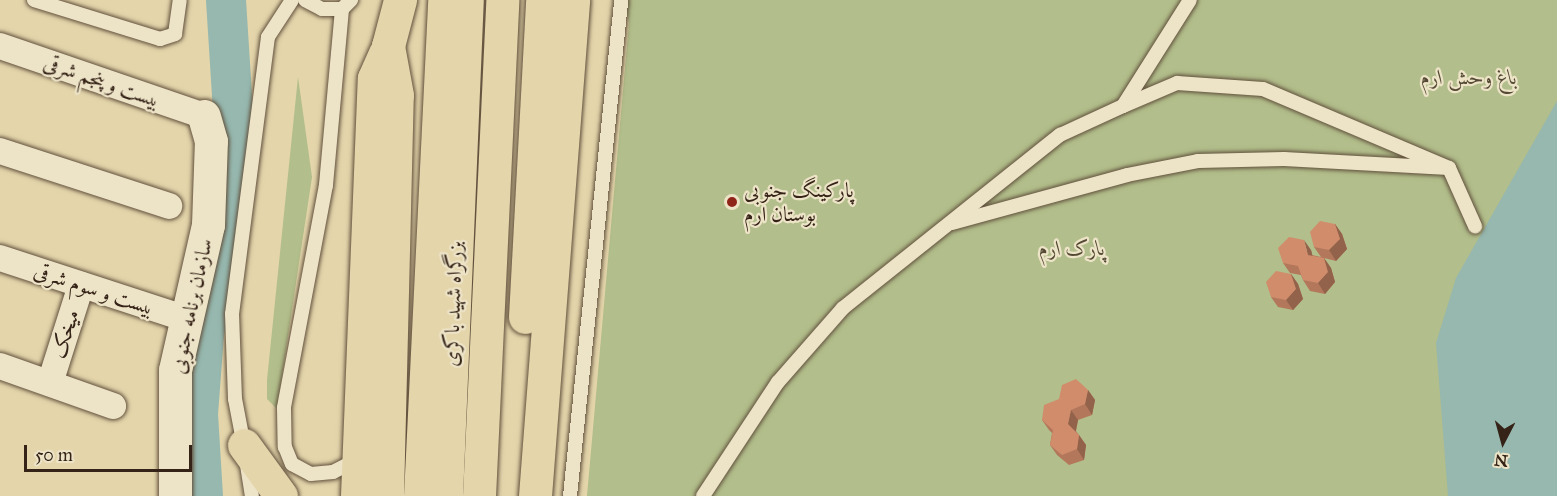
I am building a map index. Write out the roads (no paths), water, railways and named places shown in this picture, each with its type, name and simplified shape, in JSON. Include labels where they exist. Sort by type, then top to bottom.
[{"type":"highway","points":[[357,496],[374,78],[388,46],[400,0]]},
{"type":"highway","points":[[444,0],[449,112]]},
{"type":"highway","points":[[420,496],[449,112],[467,0]]},
{"type":"highway","points":[[479,496],[499,150],[502,0]]},
{"type":"highway","points":[[518,496],[532,150],[542,0]]},
{"type":"highway","points":[[535,496],[573,0]]},
{"type":"highway","points":[[387,496],[397,95],[388,46]]},
{"type":"highway","name":"بزرگراه شهید باکری","points":[[446,496],[449,112]]},
{"type":"highway","points":[[244,445],[281,496]]},
{"type":"street","name":"بیست و پنجم شرقی","points":[[0,46],[204,116]]},
{"type":"street","name":"سازمان برنامه جنوبی","points":[[176,496],[173,393],[208,225],[211,141],[204,116]]},
{"type":"street","points":[[0,151],[170,206]]},
{"type":"street","name":"بیست و سوم شرقی","points":[[0,258],[187,319]]},
{"type":"street","name":"میخک","points":[[50,383],[81,285]]},
{"type":"street","name":"میخک","points":[[0,366],[113,406]]},
{"type":"lane","points":[[34,0],[160,39],[175,34],[180,0]]},
{"type":"lane","points":[[252,496],[235,399],[232,314],[268,37],[292,0]]},
{"type":"lane","points":[[305,0],[322,9],[347,5],[326,185],[284,408],[285,447],[292,464],[310,474],[333,472],[357,460]]},
{"type":"lane","points":[[570,496],[621,0]]},
{"type":"lane","points":[[1123,106],[1190,0]]},
{"type":"lane","points":[[703,496],[778,382],[843,308],[1060,135],[1177,83],[1263,89],[1449,168],[1475,226]]},
{"type":"lane","points":[[949,224],[1126,175],[1198,161],[1284,159],[1449,168]]},
{"type":"water","points":[[1557,101],[1557,496],[1448,496],[1436,343],[1456,278]]},
{"type":"waterway","points":[[203,496],[198,414],[204,334],[233,203],[236,159],[226,0]]},
{"type":"place","name":"پارکینگ جنوبی بوستان ارم","points":[[732,202]]},
{"type":"park label","name":"باغ وحش ارم","points":[[1469,77]]},
{"type":"park label","name":"پارک ارم","points":[[1072,248]]}]
